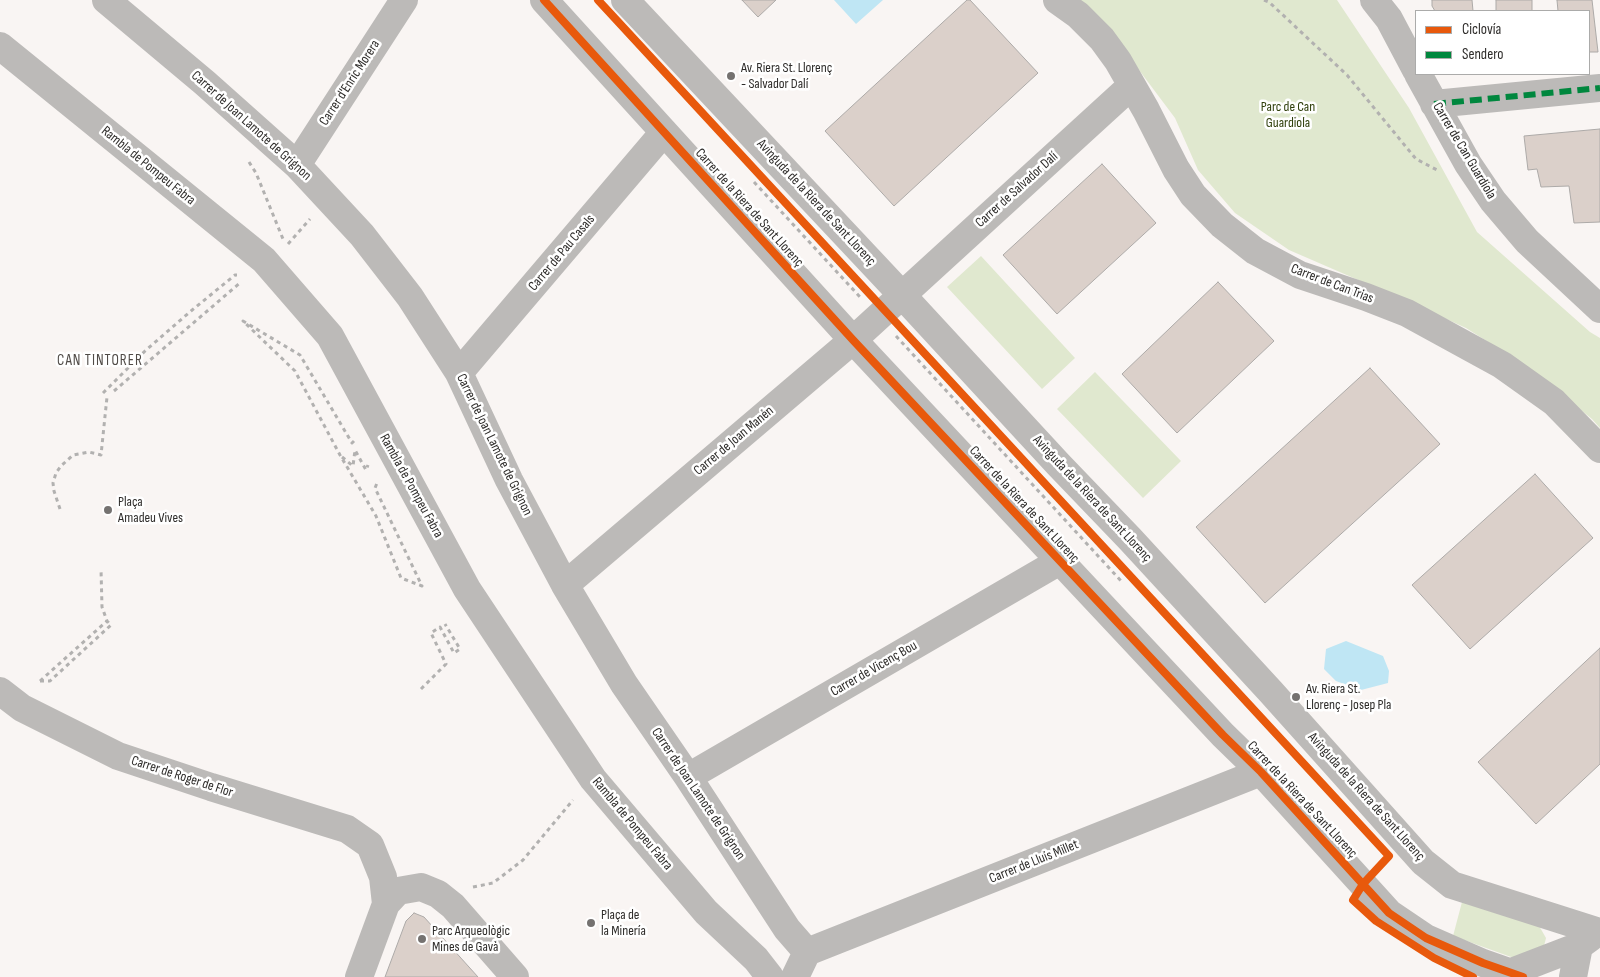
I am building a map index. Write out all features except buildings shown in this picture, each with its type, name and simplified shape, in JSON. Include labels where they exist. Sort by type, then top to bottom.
[{"type":"street","name":"Carrer d'Enric Morera","points":[[297,165],[404,0]]},
{"type":"street","name":"Carrer de la Riera de Sant Llorenç","points":[[544,0],[853,340],[1223,734],[1261,772],[1388,913],[1426,938],[1498,973]]},
{"type":"street","name":"Avinguda de la Riera de Sant Llorenç","points":[[625,0],[1264,684],[1423,862],[1452,884],[1593,937]]},
{"type":"street","name":"Carrer de Can Trias","points":[[1057,0],[1078,15],[1102,39],[1118,61],[1146,110],[1180,176],[1193,195],[1222,225],[1255,251],[1300,275],[1407,313],[1502,365],[1554,402],[1600,449]]},
{"type":"street","points":[[1374,0],[1389,19],[1415,68]]},
{"type":"street","name":"Carrer de Joan Lamote de Grignon","points":[[118,4],[297,165],[362,235],[410,296],[459,373],[509,480],[565,585],[624,684],[787,929],[807,952]]},
{"type":"street","name":"Rambla de Pompeu Fabra","points":[[0,46],[264,260],[330,336],[467,589],[593,779],[706,912],[763,968]]},
{"type":"street","name":"Carrer de Can Guardiola","points":[[1419,75],[1468,164],[1493,201],[1527,241],[1600,309]]},
{"type":"street","name":"Carrer de Salvador Dalí","points":[[902,295],[1131,86]]},
{"type":"street","points":[[1434,104],[1600,88]]},
{"type":"street","name":"Carrer de Pau Casals","points":[[459,373],[664,132]]},
{"type":"street","name":"Carrer de Joan Manén","points":[[565,585],[853,340],[902,295]]},
{"type":"street","name":"Carrer de Vicenç Bou","points":[[688,778],[1060,561]]},
{"type":"street","name":"Carrer de Roger de Flor","points":[[0,691],[22,708],[118,756],[347,829],[370,845],[383,877],[386,904]]},
{"type":"street","name":"Carrer de Lluís Millet","points":[[807,952],[1261,772]]},
{"type":"street","points":[[359,977],[386,904],[398,891],[421,887],[438,894],[453,906],[516,977]]},
{"type":"street","points":[[763,968],[787,929]]},
{"type":"street","points":[[1498,973],[1593,937]]},
{"type":"street","points":[[1573,977],[1593,937]]},
{"type":"street","points":[[795,977],[807,952]]},
{"type":"path","points":[[1264,0],[1269,2],[1347,75],[1416,159],[1451,177],[1468,164]]},
{"type":"path","points":[[247,159],[256,173],[283,237]]},
{"type":"path","points":[[752,180],[1126,587]]},
{"type":"path","points":[[289,244],[316,213]]},
{"type":"path","points":[[103,393],[145,351],[235,275]]},
{"type":"path","points":[[114,391],[241,282]]},
{"type":"path","points":[[359,438],[352,443],[300,356],[243,321],[295,370],[340,455],[376,516],[401,578],[422,586],[375,488],[379,479]]},
{"type":"path","points":[[60,509],[54,491],[54,483],[56,473],[61,466],[73,455],[89,452],[101,455],[106,396]]},
{"type":"path","points":[[340,455],[354,466],[355,450],[366,470],[369,459]]},
{"type":"path","points":[[101,569],[102,607],[107,621],[111,625],[50,681],[40,681],[107,621]]},
{"type":"path","points":[[421,689],[446,664],[431,633],[440,626],[454,653],[460,649],[445,624]]},
{"type":"path","points":[[493,883],[523,860],[573,801]]},
{"type":"green space","name":"Parc de Can Guardiola","points":[[1076,0],[1337,0],[1409,108],[1477,232],[1590,332],[1600,338],[1600,428],[1592,419],[1526,366],[1466,328],[1289,250],[1235,213],[1198,170],[1175,118],[1100,18]]},
{"type":"green space","points":[[981,256],[1075,358],[1042,389],[947,287]]},
{"type":"green space","points":[[1095,372],[1181,461],[1143,498],[1057,409]]},
{"type":"green space","points":[[1462,902],[1538,924],[1546,938],[1542,954],[1525,962],[1453,936]]},
{"type":"water","points":[[834,0],[883,0],[856,24]]},
{"type":"water","points":[[1346,641],[1383,656],[1389,671],[1388,683],[1361,690],[1336,681],[1324,669],[1326,649]]},
{"type":"marked path","points":[[1434,104],[1600,88]]},
{"type":"cycle path","points":[[544,0],[853,340],[1223,735],[1261,772],[1389,913],[1426,938],[1483,963],[1523,977]]},
{"type":"cycle path","points":[[598,0],[1389,856],[1363,884],[1353,900],[1376,921],[1434,958],[1473,977]]},
{"type":"place","name":"Av. Riera St. Llorenç - Salvador Dalí","points":[[731,76]]},
{"type":"place","name":"Plaça Amadeu Vives","points":[[108,510]]},
{"type":"place","name":"Av. Riera St. Llorenç - Josep Pla","points":[[1296,697]]},
{"type":"place","name":"Plaça de la Minería","points":[[591,923]]},
{"type":"place","name":"Parc Arqueològic Mines de Gavà","points":[[422,939]]},
{"type":"district","name":"CAN TINTORER","points":[[100,361]]}]
